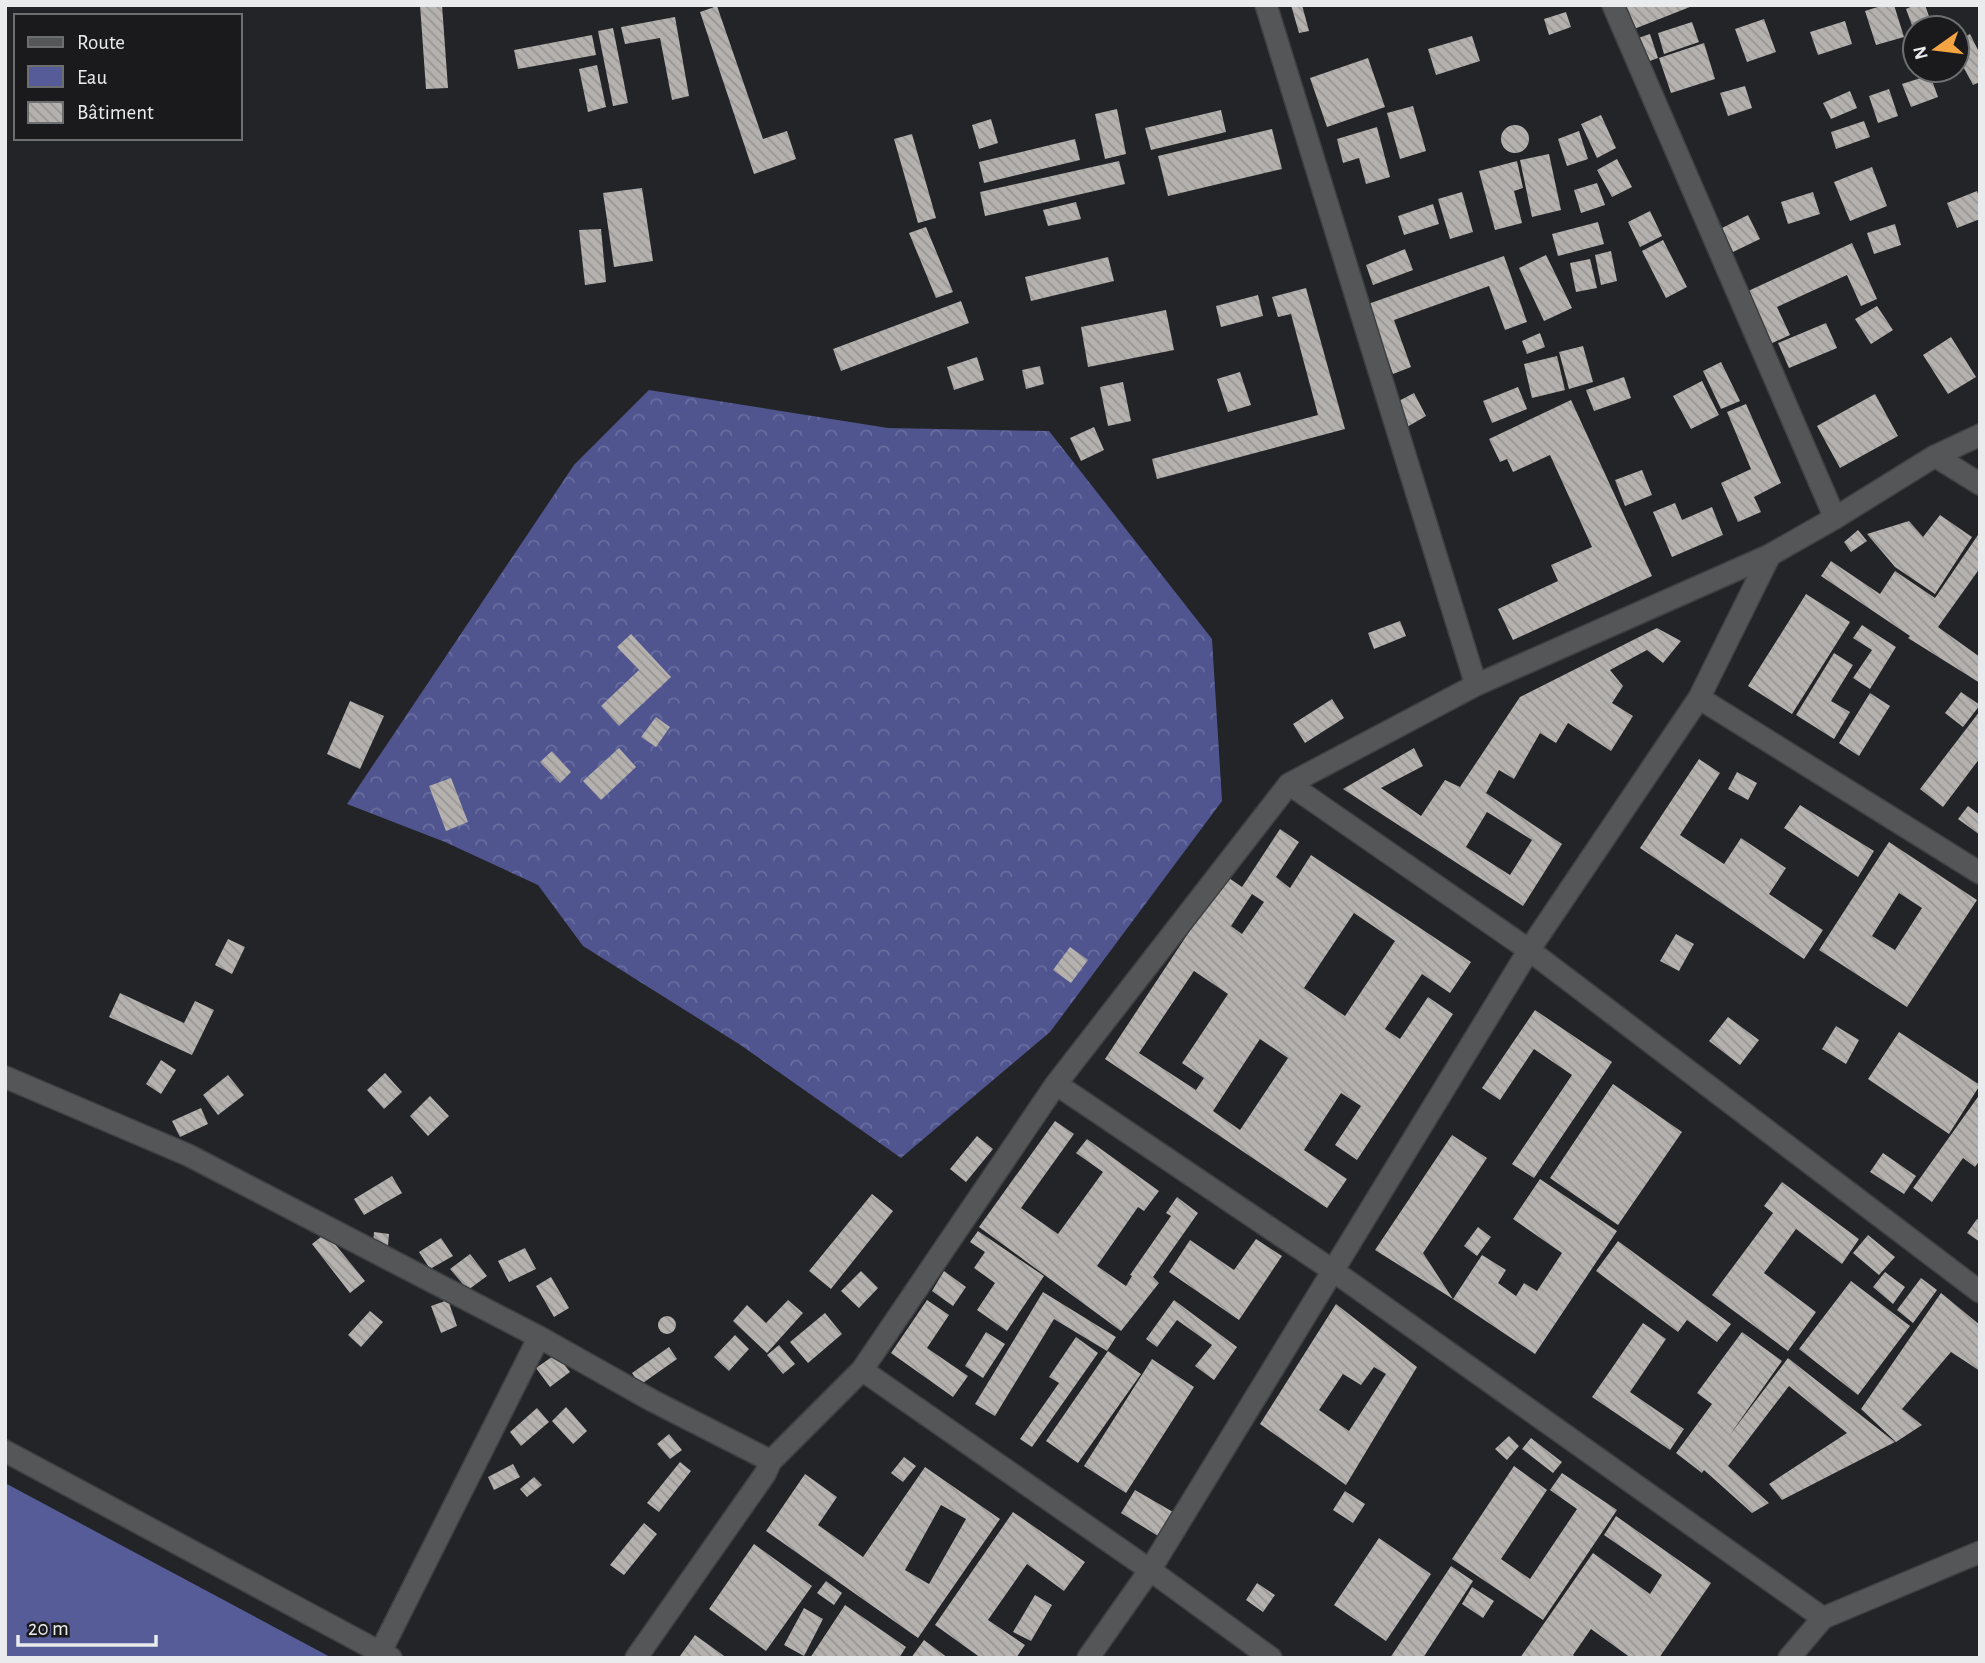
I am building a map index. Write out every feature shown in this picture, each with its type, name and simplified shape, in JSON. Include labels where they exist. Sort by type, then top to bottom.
[{"type":"street","points":[[1266,5],[1476,685]]},
{"type":"street","points":[[1613,5],[1835,517]]},
{"type":"street","points":[[636,1658],[765,1474],[771,1461],[862,1370],[1056,1084],[1289,784],[1476,685],[1770,555],[1935,456],[1980,435]]},
{"type":"street","points":[[1935,456],[1980,484]]},
{"type":"street","points":[[1088,1658],[1150,1570],[1529,950],[1699,698],[1770,555]]},
{"type":"street","points":[[1699,698],[1980,873]]},
{"type":"street","points":[[1289,784],[1529,950],[1980,1292]]},
{"type":"street","points":[[5,1077],[188,1155],[771,1461]]},
{"type":"street","points":[[1056,1084],[1332,1270],[1823,1618]]},
{"type":"street","points":[[5,1451],[386,1654],[539,1337]]},
{"type":"street","points":[[862,1370],[1150,1570],[1271,1658]]},
{"type":"street","points":[[1789,1658],[1823,1618],[1980,1552]]},
{"type":"green space","points":[[649,390],[888,428],[1049,431],[1212,639],[1222,801],[1050,1032],[901,1158],[739,1044],[583,946],[538,885],[445,842],[347,804],[574,465]]},
{"type":"water","points":[[5,1483],[332,1658],[5,1658]]},
{"type":"building","points":[[420,5],[442,5],[448,88],[426,89]]},
{"type":"building","points":[[1291,5],[1302,5],[1309,31],[1299,33]]},
{"type":"building","points":[[1619,5],[1637,6],[1695,5],[1629,31]]},
{"type":"building","points":[[1894,5],[1901,27],[1901,38],[1876,45],[1865,11]]},
{"type":"building","points":[[1925,5],[1928,14],[1908,14],[1906,9]]},
{"type":"building","points":[[717,6],[763,139],[787,131],[796,159],[754,174],[700,12]]},
{"type":"building","points":[[1566,12],[1571,27],[1549,35],[1544,19]]},
{"type":"building","points":[[675,17],[689,96],[672,100],[660,38],[625,44],[621,27]]},
{"type":"building","points":[[1764,19],[1776,52],[1747,62],[1735,29]]},
{"type":"building","points":[[1845,21],[1852,44],[1818,55],[1810,32]]},
{"type":"building","points":[[1692,22],[1699,42],[1664,54],[1658,33]]},
{"type":"building","points":[[613,28],[628,103],[613,106],[598,31]]},
{"type":"building","points":[[1650,34],[1658,58],[1644,63],[1635,39]]},
{"type":"building","points":[[592,35],[596,55],[518,69],[514,50]]},
{"type":"building","points":[[1472,36],[1480,61],[1436,75],[1428,49]]},
{"type":"building","points":[[1971,36],[1980,54],[1980,82],[1973,85]]},
{"type":"building","points":[[1704,43],[1715,79],[1671,93],[1659,58]]},
{"type":"building","points":[[1368,58],[1385,107],[1327,127],[1310,78]]},
{"type":"building","points":[[597,65],[606,107],[588,112],[579,69]]},
{"type":"building","points":[[1902,84],[1933,84],[1938,97],[1911,107]]},
{"type":"building","points":[[1745,86],[1752,108],[1728,116],[1720,93]]},
{"type":"building","points":[[1889,89],[1898,116],[1878,123],[1869,96]]},
{"type":"building","points":[[1850,91],[1857,108],[1831,119],[1823,103]]},
{"type":"building","points":[[1413,106],[1426,151],[1400,159],[1387,113]]},
{"type":"building","points":[[1117,109],[1126,154],[1105,159],[1095,114]]},
{"type":"building","points":[[1221,110],[1226,132],[1151,150],[1145,128]]},
{"type":"building","points":[[1601,115],[1616,148],[1597,158],[1581,124]]},
{"type":"building","points":[[991,119],[998,143],[979,149],[972,125]]},
{"type":"building","points":[[1864,121],[1870,137],[1836,149],[1831,132]]},
{"type":"building","points":[[1515,125],[1525,129],[1529,139],[1525,149],[1515,153],[1505,149],[1501,139],[1505,129]]},
{"type":"building","points":[[1377,127],[1390,177],[1366,184],[1359,158],[1343,163],[1337,139]]},
{"type":"building","points":[[1272,129],[1282,169],[1168,196],[1158,156]]},
{"type":"building","points":[[1579,131],[1588,159],[1567,166],[1558,139]]},
{"type":"building","points":[[912,134],[936,218],[918,223],[894,139]]},
{"type":"building","points":[[1075,139],[1080,160],[984,183],[979,162]]},
{"type":"building","points":[[1549,154],[1561,210],[1532,217],[1520,160]]},
{"type":"building","points":[[1617,159],[1632,187],[1612,197],[1597,170]]},
{"type":"building","points":[[1119,161],[1125,184],[985,216],[980,192]]},
{"type":"building","points":[[1517,161],[1523,188],[1514,191],[1522,223],[1495,230],[1479,171]]},
{"type":"building","points":[[1872,167],[1887,206],[1850,221],[1834,182]]},
{"type":"building","points":[[1597,183],[1605,205],[1581,213],[1574,190]]},
{"type":"building","points":[[642,188],[653,261],[614,267],[603,193]]},
{"type":"building","points":[[1977,191],[1980,198],[1980,219],[1957,228],[1947,203]]},
{"type":"building","points":[[1462,192],[1473,232],[1450,239],[1438,199]]},
{"type":"building","points":[[1813,192],[1820,214],[1788,224],[1781,202]]},
{"type":"building","points":[[1076,202],[1081,219],[1048,226],[1043,210]]},
{"type":"building","points":[[1433,204],[1439,224],[1404,235],[1398,216]]},
{"type":"building","points":[[1650,211],[1662,236],[1640,247],[1628,222]]},
{"type":"building","points":[[1748,215],[1760,239],[1733,252],[1722,228]]},
{"type":"building","points":[[1598,222],[1604,244],[1558,256],[1552,234]]},
{"type":"building","points":[[1895,224],[1901,245],[1874,254],[1867,233]]},
{"type":"building","points":[[926,227],[953,292],[936,298],[909,233]]},
{"type":"building","points":[[601,229],[606,282],[585,285],[579,230]]},
{"type":"building","points":[[1663,240],[1687,287],[1666,298],[1642,251]]},
{"type":"building","points":[[1852,243],[1877,299],[1861,306],[1847,275],[1777,307],[1790,335],[1770,344],[1746,292]]},
{"type":"building","points":[[1405,249],[1413,270],[1373,285],[1366,265]]},
{"type":"building","points":[[1611,251],[1617,281],[1601,285],[1595,255]]},
{"type":"building","points":[[1546,255],[1572,308],[1544,321],[1519,268]]},
{"type":"building","points":[[1504,256],[1527,322],[1505,330],[1489,286],[1394,320],[1411,367],[1393,374],[1368,304]]},
{"type":"building","points":[[1108,257],[1114,281],[1031,301],[1025,277]]},
{"type":"building","points":[[1590,259],[1597,288],[1576,292],[1570,263]]},
{"type":"building","points":[[1306,288],[1345,429],[1157,479],[1152,459],[1318,415],[1291,314],[1278,317],[1272,297]]},
{"type":"building","points":[[1258,295],[1263,316],[1221,327],[1216,306]]},
{"type":"building","points":[[961,301],[969,323],[841,371],[833,349]]},
{"type":"building","points":[[1877,306],[1893,330],[1871,344],[1855,319]]},
{"type":"building","points":[[1166,310],[1174,350],[1088,367],[1081,327]]},
{"type":"building","points":[[1826,323],[1837,348],[1789,368],[1778,343]]},
{"type":"building","points":[[1540,333],[1545,347],[1527,354],[1522,341]]},
{"type":"building","points":[[1951,337],[1976,377],[1948,394],[1923,355]]},
{"type":"building","points":[[1583,346],[1593,382],[1569,389],[1559,352]]},
{"type":"building","points":[[1557,356],[1565,390],[1532,398],[1524,364]]},
{"type":"building","points":[[977,357],[984,380],[954,390],[947,367]]},
{"type":"building","points":[[1721,362],[1740,401],[1721,409],[1703,371]]},
{"type":"building","points":[[1040,366],[1044,384],[1026,389],[1022,370]]},
{"type":"building","points":[[1240,372],[1251,405],[1228,412],[1217,379]]},
{"type":"building","points":[[1624,377],[1631,398],[1594,411],[1586,390]]},
{"type":"building","points":[[1702,381],[1719,415],[1691,429],[1673,396]]},
{"type":"building","points":[[1123,382],[1131,421],[1108,426],[1100,387]]},
{"type":"building","points":[[1518,387],[1527,409],[1492,423],[1483,401]]},
{"type":"building","points":[[1414,393],[1426,416],[1407,427],[1395,403]]},
{"type":"building","points":[[1875,394],[1898,436],[1840,468],[1817,426]]},
{"type":"building","points":[[1571,400],[1652,576],[1513,640],[1498,609],[1558,581],[1551,565],[1592,547],[1550,455],[1513,472],[1507,459],[1500,462],[1489,439]]},
{"type":"building","points":[[1746,404],[1781,483],[1754,497],[1761,512],[1738,522],[1721,483],[1751,469],[1727,412]]},
{"type":"building","points":[[1094,427],[1104,450],[1081,461],[1070,438]]},
{"type":"building","points":[[1642,470],[1652,495],[1625,506],[1615,480]]},
{"type":"building","points":[[1675,503],[1682,520],[1712,507],[1723,535],[1672,557],[1653,512]]},
{"type":"building","points":[[1940,515],[1972,537],[1935,594],[1895,567],[1867,534],[1909,521],[1923,537]]},
{"type":"building","points":[[1858,530],[1867,541],[1851,552],[1844,542]]},
{"type":"building","points":[[1980,532],[1980,568],[1938,627],[1980,657],[1980,683],[1908,638],[1910,636],[1821,576],[1831,561],[1880,594],[1895,571],[1935,598]]},
{"type":"building","points":[[1806,594],[1850,622],[1792,714],[1748,686]]},
{"type":"building","points":[[1400,621],[1406,636],[1374,649],[1368,633]]},
{"type":"building","points":[[1862,625],[1896,647],[1870,689],[1853,678],[1872,650],[1853,638]]},
{"type":"building","points":[[1657,628],[1681,641],[1663,663],[1647,650],[1610,670],[1623,686],[1612,703],[1633,716],[1611,751],[1568,723],[1556,743],[1540,733],[1514,779],[1499,770],[1486,793],[1562,844],[1523,906],[1343,789],[1414,748],[1423,766],[1381,788],[1421,816],[1445,780],[1460,787],[1520,697]],"holes":[[[1487,812],[1532,840],[1510,875],[1466,847]]]},
{"type":"building","points":[[631,634],[671,677],[619,726],[601,706],[639,670],[617,647]]},
{"type":"building","points":[[1834,653],[1853,665],[1831,701],[1850,712],[1834,739],[1796,715]]},
{"type":"building","points":[[1961,692],[1980,705],[1963,727],[1945,713]]},
{"type":"building","points":[[1870,693],[1890,706],[1859,756],[1839,743]]},
{"type":"building","points":[[1332,699],[1344,718],[1305,743],[1293,724]]},
{"type":"building","points":[[350,701],[384,716],[360,769],[327,754]]},
{"type":"building","points":[[1980,711],[1980,758],[1943,807],[1920,789]]},
{"type":"building","points":[[656,717],[670,727],[656,747],[641,737]]},
{"type":"building","points":[[619,748],[636,767],[601,800],[583,781]]},
{"type":"building","points":[[552,751],[571,772],[560,783],[540,762]]},
{"type":"building","points":[[1699,759],[1720,773],[1680,835],[1724,864],[1741,838],[1786,868],[1769,894],[1823,930],[1804,959],[1640,848]]},
{"type":"building","points":[[1737,772],[1757,783],[1748,800],[1728,789]]},
{"type":"building","points":[[451,778],[468,822],[446,831],[429,786]]},
{"type":"building","points":[[1800,805],[1874,851],[1858,877],[1784,828]]},
{"type":"building","points":[[1968,806],[1980,815],[1980,835],[1958,819]]},
{"type":"building","points":[[1280,829],[1299,842],[1276,877],[1290,888],[1311,855],[1471,962],[1450,993],[1422,974],[1385,1029],[1400,1039],[1428,997],[1453,1014],[1357,1160],[1335,1145],[1361,1106],[1341,1093],[1304,1150],[1347,1179],[1327,1208],[1105,1059],[1226,876],[1242,887]],"holes":[[[1252,894],[1264,902],[1242,934],[1231,926]],[[1354,913],[1395,941],[1345,1016],[1304,988]],[[1194,971],[1228,994],[1182,1063],[1204,1078],[1196,1090],[1139,1053]],[[1260,1039],[1288,1058],[1240,1130],[1213,1111]]]},
{"type":"building","points":[[1889,842],[1977,900],[1907,1007],[1819,950]],"holes":[[[1899,893],[1922,908],[1895,950],[1872,936]]]},
{"type":"building","points":[[1676,934],[1694,944],[1679,971],[1660,961]]},
{"type":"building","points":[[228,939],[245,947],[232,974],[215,965]]},
{"type":"building","points":[[1070,947],[1088,960],[1071,983],[1053,970]]},
{"type":"building","points":[[120,993],[184,1023],[195,1001],[214,1010],[192,1055],[109,1017]]},
{"type":"building","points":[[1535,1010],[1612,1062],[1534,1178],[1512,1164],[1572,1075],[1534,1049],[1500,1100],[1482,1088]]},
{"type":"building","points":[[1728,1017],[1759,1040],[1740,1065],[1709,1041]]},
{"type":"building","points":[[1836,1026],[1859,1040],[1846,1064],[1822,1049]]},
{"type":"building","points":[[1899,1032],[1980,1085],[1949,1134],[1868,1079]]},
{"type":"building","points":[[161,1060],[176,1070],[161,1094],[146,1084]]},
{"type":"building","points":[[385,1073],[402,1092],[384,1109],[367,1090]]},
{"type":"building","points":[[228,1075],[244,1095],[218,1115],[203,1095]]},
{"type":"building","points":[[1613,1084],[1682,1132],[1618,1225],[1550,1178]]},
{"type":"building","points":[[1980,1094],[1980,1160],[1975,1167],[1963,1158],[1932,1202],[1913,1188]]},
{"type":"building","points":[[430,1096],[449,1116],[428,1136],[410,1116]]},
{"type":"building","points":[[201,1108],[208,1124],[180,1137],[172,1121]]},
{"type":"building","points":[[1055,1121],[1074,1134],[1021,1208],[1058,1234],[1103,1172],[1076,1153],[1087,1139],[1159,1191],[1144,1211],[1138,1207],[1097,1266],[1126,1286],[1132,1276],[1130,1275],[1171,1216],[1166,1213],[1177,1197],[1198,1213],[1153,1277],[1159,1283],[1121,1331],[979,1227]]},
{"type":"building","points":[[1452,1135],[1487,1158],[1423,1253],[1453,1299],[1375,1250]]},
{"type":"building","points":[[977,1136],[993,1149],[966,1182],[950,1169]]},
{"type":"building","points":[[1883,1153],[1916,1176],[1904,1194],[1870,1172]]},
{"type":"building","points":[[392,1176],[402,1193],[364,1215],[354,1199]]},
{"type":"building","points":[[1540,1179],[1617,1231],[1535,1354],[1453,1299],[1482,1255],[1506,1270],[1498,1283],[1516,1296],[1524,1283],[1537,1291],[1562,1253],[1513,1219]]},
{"type":"building","points":[[1782,1182],[1859,1239],[1842,1264],[1796,1229],[1764,1273],[1816,1312],[1788,1351],[1712,1295],[1773,1213],[1764,1206]]},
{"type":"building","points":[[872,1194],[893,1211],[831,1289],[809,1271]]},
{"type":"building","points":[[1977,1219],[1980,1221],[1980,1242],[1967,1233]]},
{"type":"building","points":[[1478,1227],[1491,1237],[1477,1256],[1464,1246]]},
{"type":"building","points":[[978,1231],[1044,1276],[1007,1331],[977,1310],[995,1283],[974,1268],[985,1252],[970,1242]]},
{"type":"building","points":[[374,1232],[389,1234],[388,1246],[373,1245]]},
{"type":"building","points":[[326,1233],[365,1281],[350,1293],[312,1244]]},
{"type":"building","points":[[1868,1235],[1895,1257],[1879,1275],[1853,1253]]},
{"type":"building","points":[[441,1238],[453,1256],[430,1269],[419,1252]]},
{"type":"building","points":[[1256,1239],[1282,1256],[1239,1320],[1169,1272],[1190,1240],[1234,1270]]},
{"type":"building","points":[[1618,1241],[1731,1324],[1717,1342],[1687,1320],[1678,1332],[1596,1271]]},
{"type":"building","points":[[525,1248],[536,1269],[509,1282],[498,1261]]},
{"type":"building","points":[[470,1254],[487,1276],[468,1290],[450,1269]]},
{"type":"building","points":[[861,1271],[878,1288],[859,1308],[841,1291]]},
{"type":"building","points":[[944,1271],[966,1287],[953,1306],[932,1291]]},
{"type":"building","points":[[1885,1272],[1905,1287],[1893,1304],[1873,1287]]},
{"type":"building","points":[[551,1277],[569,1308],[554,1317],[536,1286]]},
{"type":"building","points":[[1921,1278],[1937,1290],[1913,1323],[1897,1310]]},
{"type":"building","points":[[1851,1281],[1910,1326],[1858,1395],[1799,1349]]},
{"type":"building","points":[[1043,1292],[1116,1337],[1107,1351],[1054,1319],[995,1416],[975,1404]]},
{"type":"building","points":[[1941,1293],[1980,1325],[1980,1371],[1951,1352],[1902,1409],[1922,1425],[1896,1442],[1861,1409]]},
{"type":"building","points":[[448,1300],[457,1326],[441,1333],[431,1306]]},
{"type":"building","points":[[788,1300],[803,1313],[767,1353],[733,1321],[747,1305],[766,1323]]},
{"type":"building","points":[[927,1300],[949,1315],[927,1348],[968,1376],[953,1397],[891,1353]]},
{"type":"building","points":[[1174,1300],[1237,1347],[1214,1380],[1195,1366],[1212,1345],[1177,1320],[1157,1347],[1146,1339]]},
{"type":"building","points":[[1336,1304],[1417,1367],[1346,1485],[1260,1424]],"holes":[[[1374,1367],[1386,1374],[1349,1431],[1319,1410],[1343,1374],[1361,1385]]]},
{"type":"building","points":[[370,1311],[383,1322],[361,1347],[348,1335]]},
{"type":"building","points":[[825,1313],[842,1334],[808,1363],[790,1342]]},
{"type":"building","points":[[667,1316],[673,1319],[676,1325],[673,1331],[667,1334],[661,1331],[658,1325],[661,1319]]},
{"type":"building","points":[[1643,1323],[1666,1339],[1630,1392],[1684,1429],[1670,1450],[1592,1397]]},
{"type":"building","points":[[986,1332],[1005,1344],[983,1378],[965,1366]]},
{"type":"building","points":[[1742,1332],[1782,1361],[1729,1436],[1788,1358],[1895,1442],[1782,1500],[1769,1484],[1847,1433],[1789,1386],[1728,1466],[1769,1503],[1752,1513],[1704,1470],[1702,1473],[1676,1453],[1712,1404],[1697,1393]]},
{"type":"building","points":[[735,1335],[749,1349],[729,1371],[714,1357]]},
{"type":"building","points":[[1076,1337],[1098,1353],[1032,1447],[1020,1439],[1059,1383],[1049,1377]]},
{"type":"building","points":[[779,1345],[795,1364],[783,1374],[767,1355]]},
{"type":"building","points":[[669,1347],[677,1359],[640,1385],[632,1373]]},
{"type":"building","points":[[1108,1351],[1141,1374],[1078,1463],[1046,1441]]},
{"type":"building","points":[[556,1354],[570,1372],[550,1387],[536,1368]]},
{"type":"building","points":[[1152,1359],[1194,1387],[1126,1493],[1084,1466]]},
{"type":"building","points":[[566,1407],[587,1431],[573,1444],[552,1421]]},
{"type":"building","points":[[537,1408],[549,1422],[521,1446],[510,1432]]},
{"type":"building","points":[[669,1434],[682,1450],[670,1459],[657,1444]]},
{"type":"building","points":[[1509,1436],[1519,1446],[1507,1460],[1495,1449]]},
{"type":"building","points":[[1531,1438],[1562,1462],[1553,1473],[1522,1449]]},
{"type":"building","points":[[904,1457],[916,1466],[903,1482],[891,1473]]},
{"type":"building","points":[[680,1462],[691,1471],[659,1512],[647,1503]]},
{"type":"building","points":[[513,1464],[520,1477],[494,1490],[488,1477]]},
{"type":"building","points":[[1514,1466],[1547,1490],[1501,1559],[1530,1579],[1577,1509],[1550,1490],[1562,1473],[1617,1510],[1543,1620],[1452,1559]]},
{"type":"building","points":[[925,1467],[1000,1519],[918,1638],[766,1531],[805,1474],[837,1497],[818,1525],[863,1557]],"holes":[[[941,1505],[966,1519],[929,1584],[905,1570]]]},
{"type":"building","points":[[534,1477],[542,1485],[527,1497],[520,1489]]},
{"type":"building","points":[[1135,1490],[1173,1512],[1158,1536],[1121,1513]]},
{"type":"building","points":[[1345,1491],[1365,1504],[1353,1523],[1333,1510]]},
{"type":"building","points":[[1013,1512],[1085,1562],[1064,1591],[1027,1564],[988,1620],[1025,1645],[1016,1658],[981,1658],[935,1625]]},
{"type":"building","points":[[1616,1516],[1711,1583],[1659,1658],[1631,1658],[1591,1629],[1573,1655],[1576,1658],[1520,1658],[1593,1553],[1650,1594],[1662,1575],[1604,1535]]},
{"type":"building","points":[[644,1523],[657,1534],[624,1575],[610,1565]]},
{"type":"building","points":[[1379,1538],[1431,1574],[1386,1641],[1334,1605]]},
{"type":"building","points":[[754,1544],[812,1586],[766,1651],[709,1609]]},
{"type":"building","points":[[1451,1566],[1473,1581],[1423,1658],[1390,1658]]},
{"type":"building","points":[[826,1581],[842,1593],[834,1605],[817,1593]]},
{"type":"building","points":[[1257,1583],[1275,1595],[1263,1612],[1246,1600]]},
{"type":"building","points":[[1472,1587],[1494,1601],[1483,1618],[1462,1604]]},
{"type":"building","points":[[1035,1595],[1052,1605],[1031,1641],[1013,1632]]},
{"type":"building","points":[[845,1605],[906,1647],[899,1658],[810,1658]]},
{"type":"building","points":[[804,1608],[823,1619],[804,1656],[784,1645]]},
{"type":"building","points":[[695,1635],[727,1658],[682,1658],[680,1656]]},
{"type":"building","points":[[924,1640],[948,1658],[911,1658]]}]
